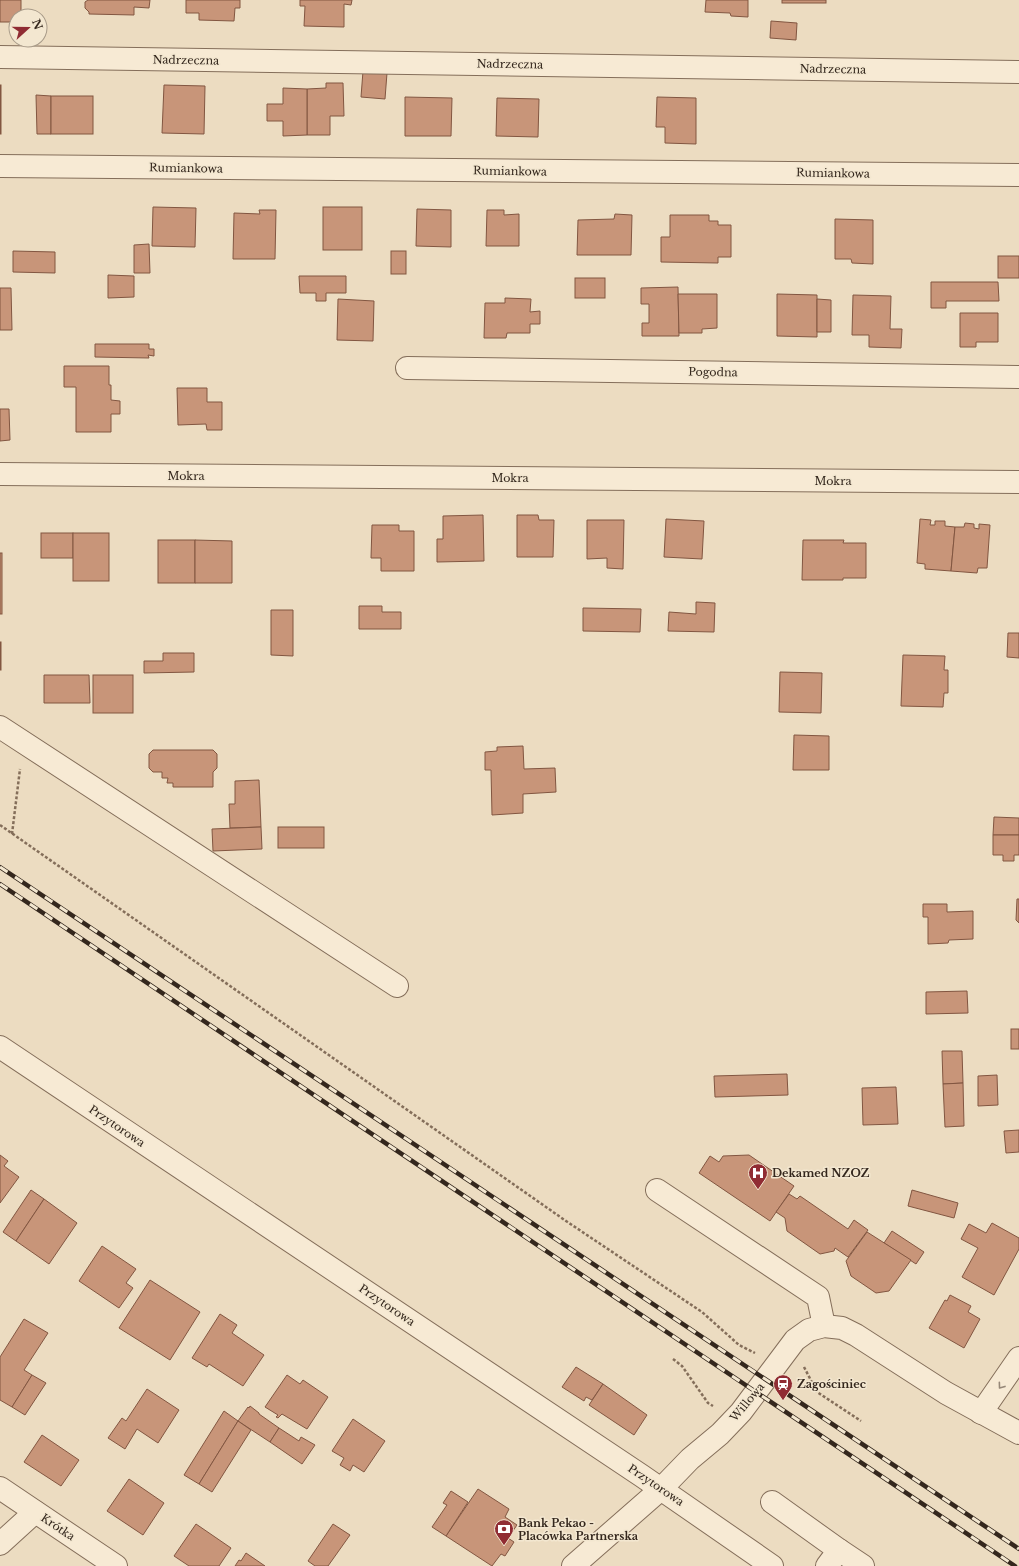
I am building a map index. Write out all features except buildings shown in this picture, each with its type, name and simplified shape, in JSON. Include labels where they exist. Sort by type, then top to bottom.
[{"type":"street","name":"Nadrzeczna","points":[[0,57],[1019,72]]},
{"type":"street","name":"Rumiankowa","points":[[0,166],[1019,175]]},
{"type":"street","name":"Pogodna","points":[[407,368],[1019,377]]},
{"type":"street","name":"Mokra","points":[[0,474],[1019,482]]},
{"type":"street","points":[[0,727],[398,986]]},
{"type":"street","name":"Przytorowa","points":[[0,1047],[661,1489],[772,1566]]},
{"type":"street","points":[[657,1190],[818,1297],[824,1326]]},
{"type":"street","name":"Willowa","points":[[573,1566],[661,1489],[690,1459],[720,1434],[741,1412],[795,1340],[809,1330],[824,1326],[842,1328],[856,1335],[946,1393],[1019,1433]]},
{"type":"street","points":[[981,1413],[1019,1358]]},
{"type":"street","name":"Krótka","points":[[0,1488],[116,1566]]},
{"type":"street","points":[[772,1502],[833,1558],[863,1566]]},
{"type":"street","points":[[0,1544],[35,1512]]},
{"type":"path","points":[[12,834],[24,742]]},
{"type":"path","points":[[0,825],[559,1216],[702,1312],[739,1344],[757,1355]]},
{"type":"path","points":[[673,1359],[682,1366],[708,1402],[717,1409]]},
{"type":"path","points":[[802,1365],[817,1392],[861,1420]]},
{"type":"railway","points":[[0,867],[1019,1549]]},
{"type":"railway","points":[[0,884],[1015,1566]]},
{"type":"place","name":"Dekamed NZOZ","points":[[758,1190]]},
{"type":"place","name":"Zagościniec","points":[[783,1401]]},
{"type":"place","name":"Bank Pekao - Placówka Partnerska","points":[[504,1546]]}]
